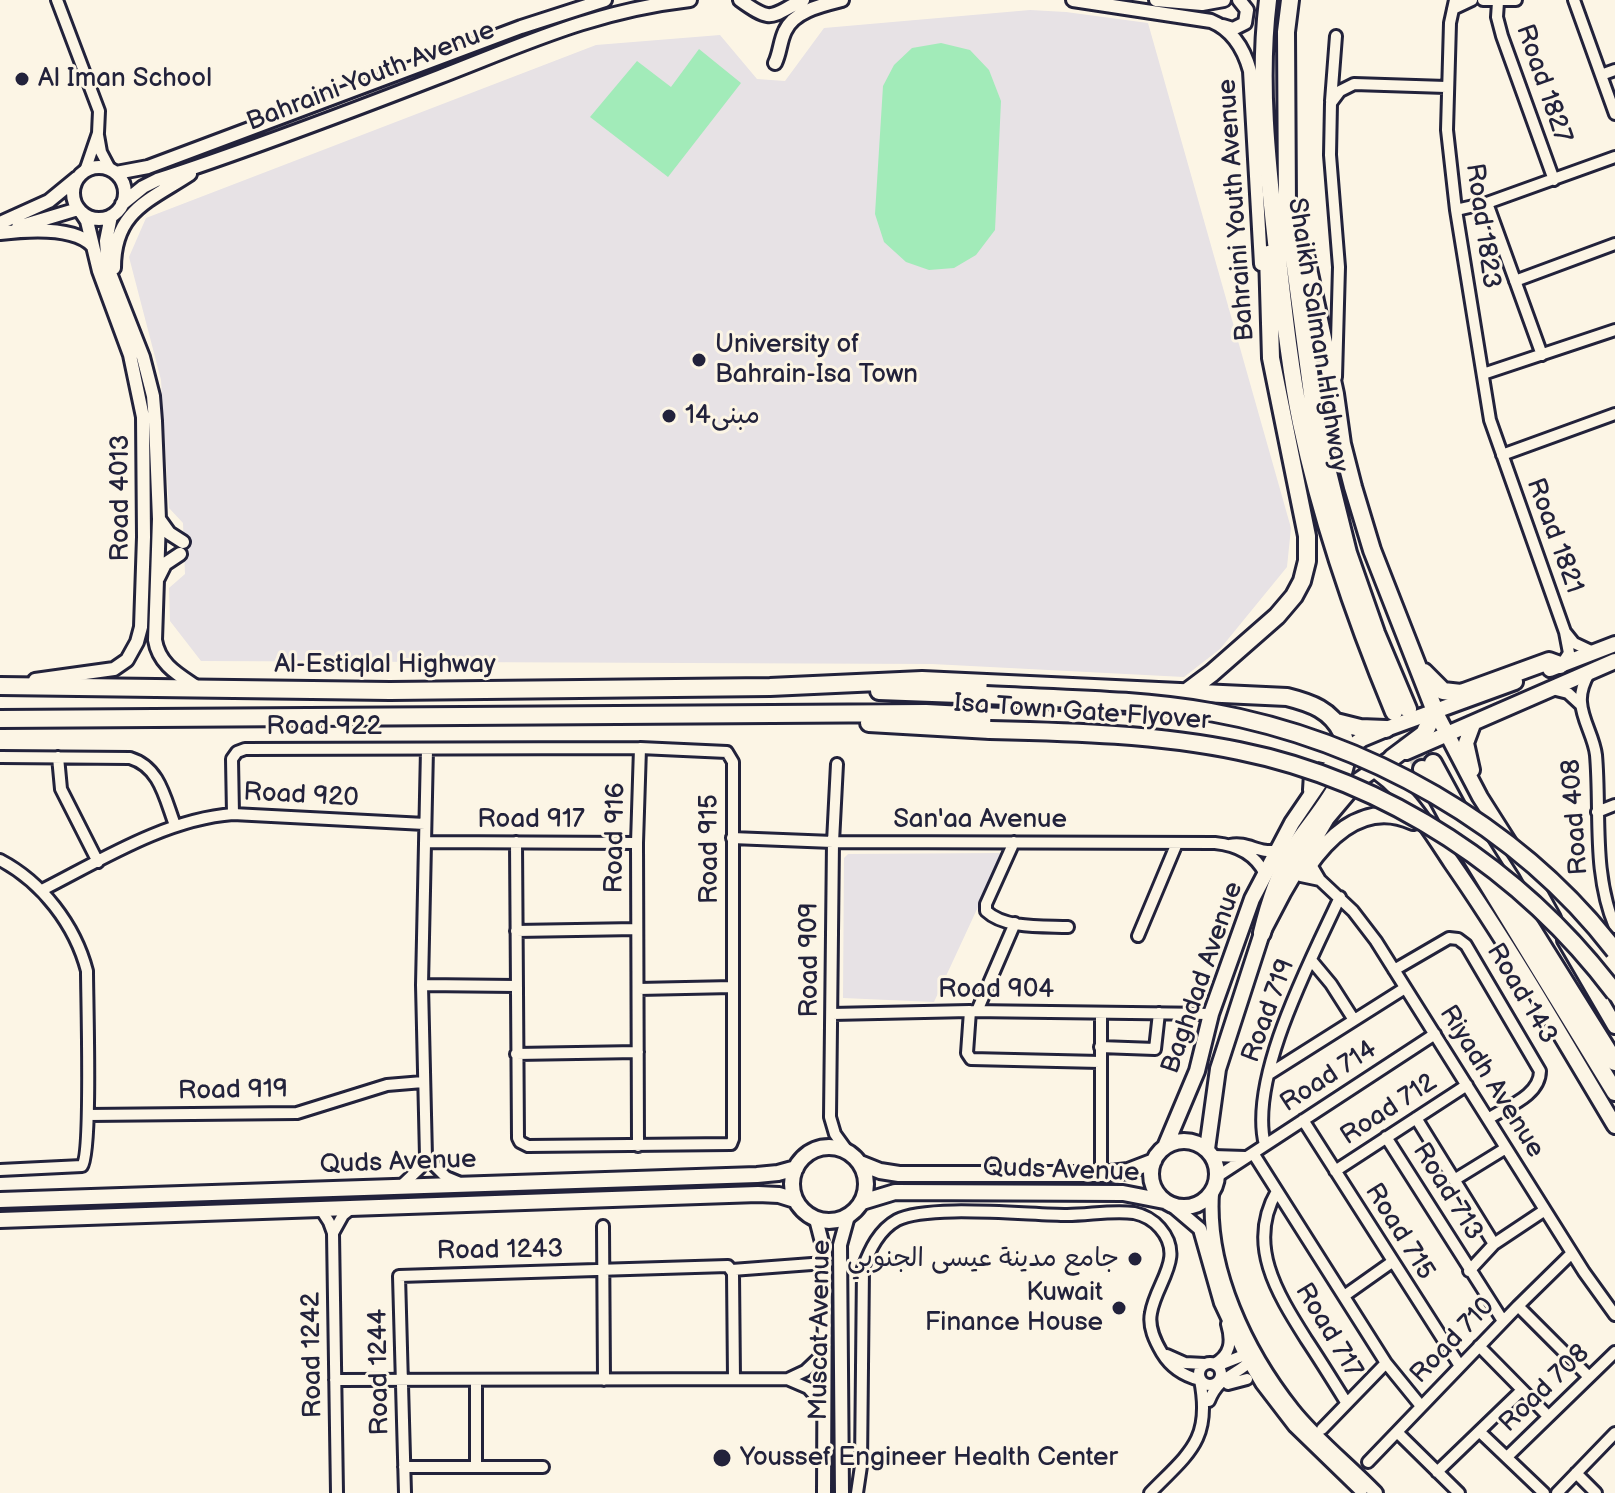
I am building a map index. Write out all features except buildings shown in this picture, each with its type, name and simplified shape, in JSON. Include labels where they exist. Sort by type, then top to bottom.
[{"type":"main road","name":"Shaikh Salman Highway","points":[[1268,0],[1263,46],[1268,176],[1301,421],[1314,478],[1362,637],[1480,797],[1533,880],[1615,1026]]},
{"type":"main road","name":"Shaikh Salman Highway","points":[[1290,0],[1286,32],[1287,206],[1316,424],[1348,553],[1376,633],[1424,718]]},
{"type":"main road","points":[[1288,124],[1306,265],[1335,394],[1342,444],[1372,550],[1413,658],[1424,718],[1419,739],[1392,758]]},
{"type":"main road","points":[[1188,691],[1277,616],[1294,596],[1307,561],[1307,536],[1271,358],[1268,176]]},
{"type":"main road","name":"Baghdad Avenue","points":[[1165,1147],[1197,1071],[1211,1014],[1247,912],[1277,850],[1312,790],[1344,755],[1386,729],[1424,718],[1615,644]]},
{"type":"main road","points":[[1220,732],[1216,712],[1217,692],[1234,651]]},
{"type":"main road","points":[[1413,658],[1437,687],[1455,693],[1547,662],[1561,664]]},
{"type":"main road","name":"Baghdad Avenue","points":[[1424,718],[1473,724],[1615,661]]},
{"type":"main road","points":[[770,687],[922,680],[1217,692],[1287,697],[1309,702],[1336,722],[1360,728],[1386,729]]},
{"type":"main road","name":"Al-Estiqlal Highway","points":[[0,685],[390,691],[770,687]]},
{"type":"main road","name":"Isa Town Gate Flyover","points":[[770,687],[1133,704],[1211,712],[1287,731],[1364,759],[1421,788],[1508,845],[1558,888],[1615,951]]},
{"type":"main road","points":[[704,713],[926,713],[1126,723],[1220,732],[1304,751],[1344,755],[1373,768],[1397,790],[1434,836],[1504,942],[1615,1126]]},
{"type":"main road","name":"Al-Estiqlal Highway","points":[[0,719],[704,713]]},
{"type":"main road","name":"Isa Town Gate Flyover","points":[[704,713],[1093,733],[1195,743],[1253,754],[1333,779],[1429,825],[1519,890],[1564,931],[1615,993]]},
{"type":"main road","points":[[1262,933],[1280,875],[1304,832],[1336,786],[1344,755],[1336,722]]},
{"type":"main road","points":[[1473,724],[1466,749],[1480,797]]},
{"type":"main road","points":[[1304,751],[1313,774],[1312,790]]},
{"type":"main road","name":"Baghdad Avenue","points":[[1210,1153],[1218,1069],[1262,933],[1327,818],[1343,797],[1373,768],[1392,758]]},
{"type":"main road","points":[[1615,1062],[1427,766],[1453,827],[1615,1092]]},
{"type":"main road","points":[[1262,933],[1310,863],[1343,827],[1367,816],[1388,814],[1406,818],[1434,836]]},
{"type":"main road","points":[[1186,1141],[1210,1153],[1218,1176],[1212,1193],[1199,1204],[1191,1207],[1168,1203],[1153,1187],[1154,1161],[1165,1147],[1186,1141]]},
{"type":"main road","points":[[828,1147],[848,1152],[860,1163],[867,1186],[862,1202],[848,1216],[832,1221],[816,1219],[803,1211],[795,1200],[792,1178],[809,1153],[828,1147]]},
{"type":"main road","name":"Quds Avenue","points":[[860,1163],[899,1174],[1101,1174],[1128,1171],[1154,1161]]},
{"type":"main road","name":"Quds Avenue","points":[[0,1200],[757,1175],[796,1168]]},
{"type":"main road","name":"Quds Avenue","points":[[862,1202],[895,1192],[1123,1193],[1168,1203]]},
{"type":"main road","name":"Quds Avenue","points":[[0,1220],[758,1194],[795,1200]]},
{"type":"street","points":[[57,0],[97,99],[101,152],[124,184],[122,204],[111,216],[92,218],[79,210],[73,193],[98,133]]},
{"type":"street","name":"Bahraini Youth Avenue","points":[[113,171],[137,171],[521,27],[605,0]]},
{"type":"street","name":"Bahraini Youth Avenue","points":[[122,204],[150,183],[571,25],[624,10],[690,0]]},
{"type":"street","points":[[742,1],[757,13],[767,16],[776,15],[791,3],[803,0]]},
{"type":"street","points":[[775,63],[784,34],[793,19],[842,0]]},
{"type":"street","points":[[1073,0],[1163,12],[1233,29],[1245,23],[1247,10],[1239,0]]},
{"type":"street","points":[[1156,0],[1202,4],[1224,0]]},
{"type":"street","points":[[1454,4],[1472,0]]},
{"type":"street","points":[[1483,0],[1516,0]]},
{"type":"street","points":[[1574,0],[1615,114]]},
{"type":"street","name":"Road 1827","points":[[1498,2],[1497,17],[1502,36],[1554,180]]},
{"type":"street","name":"Road 1823","points":[[1454,4],[1446,87],[1447,130],[1456,210],[1490,420],[1502,455]]},
{"type":"street","name":"Bahraini Youth Avenue","points":[[1220,25],[1241,46],[1250,71],[1264,318],[1271,358]]},
{"type":"street","points":[[1335,394],[1339,281],[1330,155],[1336,36]]},
{"type":"street","points":[[1601,75],[1615,70]]},
{"type":"street","points":[[1331,103],[1340,91],[1354,84],[1446,87]]},
{"type":"street","points":[[1456,210],[1487,203],[1615,157]]},
{"type":"street","points":[[118,295],[114,255],[127,219],[145,201],[202,165]]},
{"type":"street","points":[[0,223],[49,201],[81,175],[97,167],[113,171]]},
{"type":"street","points":[[1487,203],[1542,355]]},
{"type":"street","points":[[0,233],[79,210]]},
{"type":"street","name":"Road 4013","points":[[79,210],[87,221],[99,271],[130,355],[139,391],[150,545],[157,581],[155,640],[158,653],[171,669],[198,688]]},
{"type":"street","name":"Road 4013","points":[[0,685],[114,669],[127,660],[141,627],[150,545],[159,519],[157,444],[153,396],[143,357],[108,268],[106,255],[111,216]]},
{"type":"street","points":[[0,233],[51,231],[77,237],[93,246]]},
{"type":"street","points":[[1515,281],[1615,244]]},
{"type":"street","points":[[1483,374],[1615,330]]},
{"type":"street","points":[[1502,455],[1615,414]]},
{"type":"street","name":"Road 1821","points":[[1502,455],[1565,632],[1569,653],[1561,664]]},
{"type":"street","points":[[157,581],[165,564],[182,548],[159,519]]},
{"type":"street","name":"Road 1821","points":[[1565,632],[1574,643],[1593,652]]},
{"type":"street","name":"Road 408","points":[[1589,673],[1582,688],[1581,705],[1595,754],[1603,887],[1615,927]]},
{"type":"street","points":[[1551,689],[1568,693],[1581,705]]},
{"type":"street","name":"Road 915","points":[[427,749],[640,748],[723,750],[730,754],[733,762],[732,1142],[725,1146],[523,1145],[518,1138],[516,1054],[516,842]]},
{"type":"street","name":"Road 916","points":[[638,1146],[637,843],[640,748]]},
{"type":"street","points":[[400,1187],[420,1168],[426,1157],[422,985],[427,749]]},
{"type":"street","name":"Road 922","points":[[233,814],[232,759],[240,750],[427,749]]},
{"type":"street","points":[[0,757],[130,758],[144,763],[157,779],[175,825]]},
{"type":"street","points":[[58,757],[61,789],[98,862]]},
{"type":"street","name":"Road 909","points":[[837,764],[833,842],[830,1117],[835,1134],[848,1152]]},
{"type":"street","points":[[1597,812],[1615,805]]},
{"type":"street","name":"Road 920","points":[[42,890],[175,825],[213,815],[425,824]]},
{"type":"street","name":"San'aa Avenue","points":[[732,838],[833,842],[1242,843],[1262,851],[1277,850]]},
{"type":"street","name":"Road 917","points":[[425,842],[637,843]]},
{"type":"street","points":[[1014,842],[986,908],[991,915],[1015,923],[1068,927]]},
{"type":"street","points":[[1138,936],[1177,843]]},
{"type":"street","points":[[1229,845],[1253,858],[1265,874]]},
{"type":"street","points":[[0,860],[42,890],[77,941],[87,971],[88,1115],[86,1159],[79,1167],[0,1170]]},
{"type":"street","name":"Riyadh Avenue","points":[[1310,863],[1320,880],[1340,897],[1365,926],[1572,1253],[1615,1315]]},
{"type":"street","name":"Riyadh Avenue","points":[[1301,876],[1320,880]]},
{"type":"street","name":"Road 719","points":[[1265,1145],[1261,1123],[1276,1047],[1340,897]]},
{"type":"street","points":[[1015,923],[973,1011],[967,1053],[971,1059],[1100,1062]]},
{"type":"street","name":"Road 916","points":[[516,931],[637,929]]},
{"type":"street","name":"Road 143","points":[[1394,970],[1449,938],[1458,939],[1466,945],[1540,1071],[1539,1083],[1532,1092],[1488,1119]]},
{"type":"street","points":[[1311,960],[1354,1020]]},
{"type":"street","points":[[422,985],[516,986]]},
{"type":"street","points":[[638,989],[733,987]]},
{"type":"street","points":[[1269,1074],[1405,988]]},
{"type":"street","name":"Road 904","points":[[832,1014],[973,1011],[1211,1014]]},
{"type":"street","points":[[1101,1013],[1101,1174]]},
{"type":"street","points":[[1100,1047],[1155,1049],[1159,1013]]},
{"type":"street","name":"Road 714","points":[[1218,1176],[1435,1034]]},
{"type":"street","points":[[516,1054],[638,1052]]},
{"type":"street","name":"Road 919","points":[[88,1115],[293,1113],[387,1085],[423,1082]]},
{"type":"street","name":"Road 712","points":[[1335,1171],[1467,1085]]},
{"type":"street","name":"Road 713","points":[[1416,1118],[1494,1244]]},
{"type":"street","name":"Road 715","points":[[1303,1120],[1460,1366]]},
{"type":"street","name":"Road 713","points":[[1386,1137],[1503,1321]]},
{"type":"street","points":[[1454,1180],[1506,1148]]},
{"type":"street","points":[[1210,1153],[1230,1158],[1250,1155]]},
{"type":"street","name":"Road 717","points":[[1250,1155],[1277,1191],[1386,1363],[1421,1406]]},
{"type":"street","points":[[426,1157],[446,1177],[464,1184]]},
{"type":"street","name":"Road 717","points":[[1277,1191],[1265,1218],[1263,1242],[1277,1292],[1346,1402]]},
{"type":"street","points":[[1212,1193],[1212,1222],[1224,1278],[1262,1383],[1295,1426],[1362,1488]]},
{"type":"street","points":[[1168,1203],[1200,1229],[1231,1342],[1225,1356],[1199,1373],[1207,1405]]},
{"type":"street","points":[[333,1233],[339,1221],[354,1207]]},
{"type":"street","name":"Road 1242","points":[[320,1208],[333,1233],[334,1493]]},
{"type":"street","name":"Road 713","points":[[1469,1271],[1494,1244],[1545,1210]]},
{"type":"street","points":[[857,1493],[861,1466],[863,1268],[871,1247],[882,1233],[898,1220],[923,1212],[1069,1215],[1119,1212],[1144,1216],[1164,1234],[1171,1254],[1167,1274],[1151,1312],[1151,1330],[1159,1348],[1174,1368],[1209,1385],[1231,1377],[1262,1383]]},
{"type":"street","name":"Muscat Avenue","points":[[842,1493],[840,1245],[848,1216]]},
{"type":"street","name":"Muscat Avenue","points":[[816,1219],[825,1263],[824,1493]]},
{"type":"street","points":[[603,1226],[604,1380]]},
{"type":"street","name":"Road 710","points":[[1368,1462],[1572,1253]]},
{"type":"street","name":"Road 717","points":[[1344,1296],[1392,1262]]},
{"type":"street","name":"Road 1243","points":[[399,1276],[726,1266],[732,1270],[825,1263]]},
{"type":"street","points":[[732,1270],[734,1379]]},
{"type":"street","name":"Road 1244","points":[[399,1276],[405,1493]]},
{"type":"street","points":[[1221,1303],[1251,1356],[1362,1488]]},
{"type":"street","points":[[1518,1306],[1589,1377]]},
{"type":"street","points":[[1479,1346],[1548,1416]]},
{"type":"street","points":[[1159,1348],[1185,1363],[1212,1365],[1251,1356]]},
{"type":"street","points":[[787,1379],[805,1371],[825,1352]]},
{"type":"street","name":"Road 708","points":[[1507,1457],[1615,1352]]},
{"type":"street","points":[[1231,1377],[1251,1356]]},
{"type":"street","name":"Road 717","points":[[1322,1429],[1386,1363]]},
{"type":"street","points":[[1150,1493],[1195,1444],[1207,1405],[1221,1375],[1212,1365]]},
{"type":"street","points":[[335,1380],[787,1379],[808,1388],[824,1406]]},
{"type":"street","points":[[1207,1405],[1227,1385],[1247,1379]]},
{"type":"street","points":[[476,1380],[476,1467]]},
{"type":"street","name":"Road 708","points":[[1437,1472],[1522,1390]]},
{"type":"street","points":[[1397,1432],[1459,1493]]},
{"type":"street","points":[[1480,1432],[1544,1493]]},
{"type":"street","points":[[1557,1493],[1615,1433]]},
{"type":"street","name":"Road 1244","points":[[404,1467],[543,1467]]},
{"type":"street","points":[[1576,1473],[1596,1493]]},
{"type":"shaded area","name":"University of Bahrain-Isa Town","points":[[1030,10],[1148,23],[1291,528],[1287,567],[1220,649],[1184,677],[932,664],[201,661],[170,621],[169,588],[185,574],[183,523],[169,508],[161,380],[129,257],[146,218],[596,45],[720,35],[757,79],[785,81],[824,28]]},
{"type":"shaded area","points":[[1003,853],[934,1002],[843,998],[844,858],[848,854]]},
{"type":"green space","points":[[941,43],[970,50],[989,70],[1001,101],[995,230],[976,255],[954,268],[929,270],[906,262],[884,242],[875,214],[883,86],[894,65],[912,48]]},
{"type":"green space","points":[[699,49],[741,83],[668,177],[590,117],[637,61],[671,87]]},
{"type":"tunnel","points":[[1395,713],[1422,769]]},
{"type":"place","name":"Al Iman School","points":[[22,79]]},
{"type":"place","name":"University of Bahrain-Isa Town","points":[[699,360]]},
{"type":"place","name":"مبنى14","points":[[669,416]]},
{"type":"place","name":"جامع مدينة عيسى الجنوبي","points":[[1135,1259]]},
{"type":"place","name":"Kuwait Finance House","points":[[1119,1308]]},
{"type":"place","name":"Youssef Engineer Health Center","points":[[722,1458]]}]
